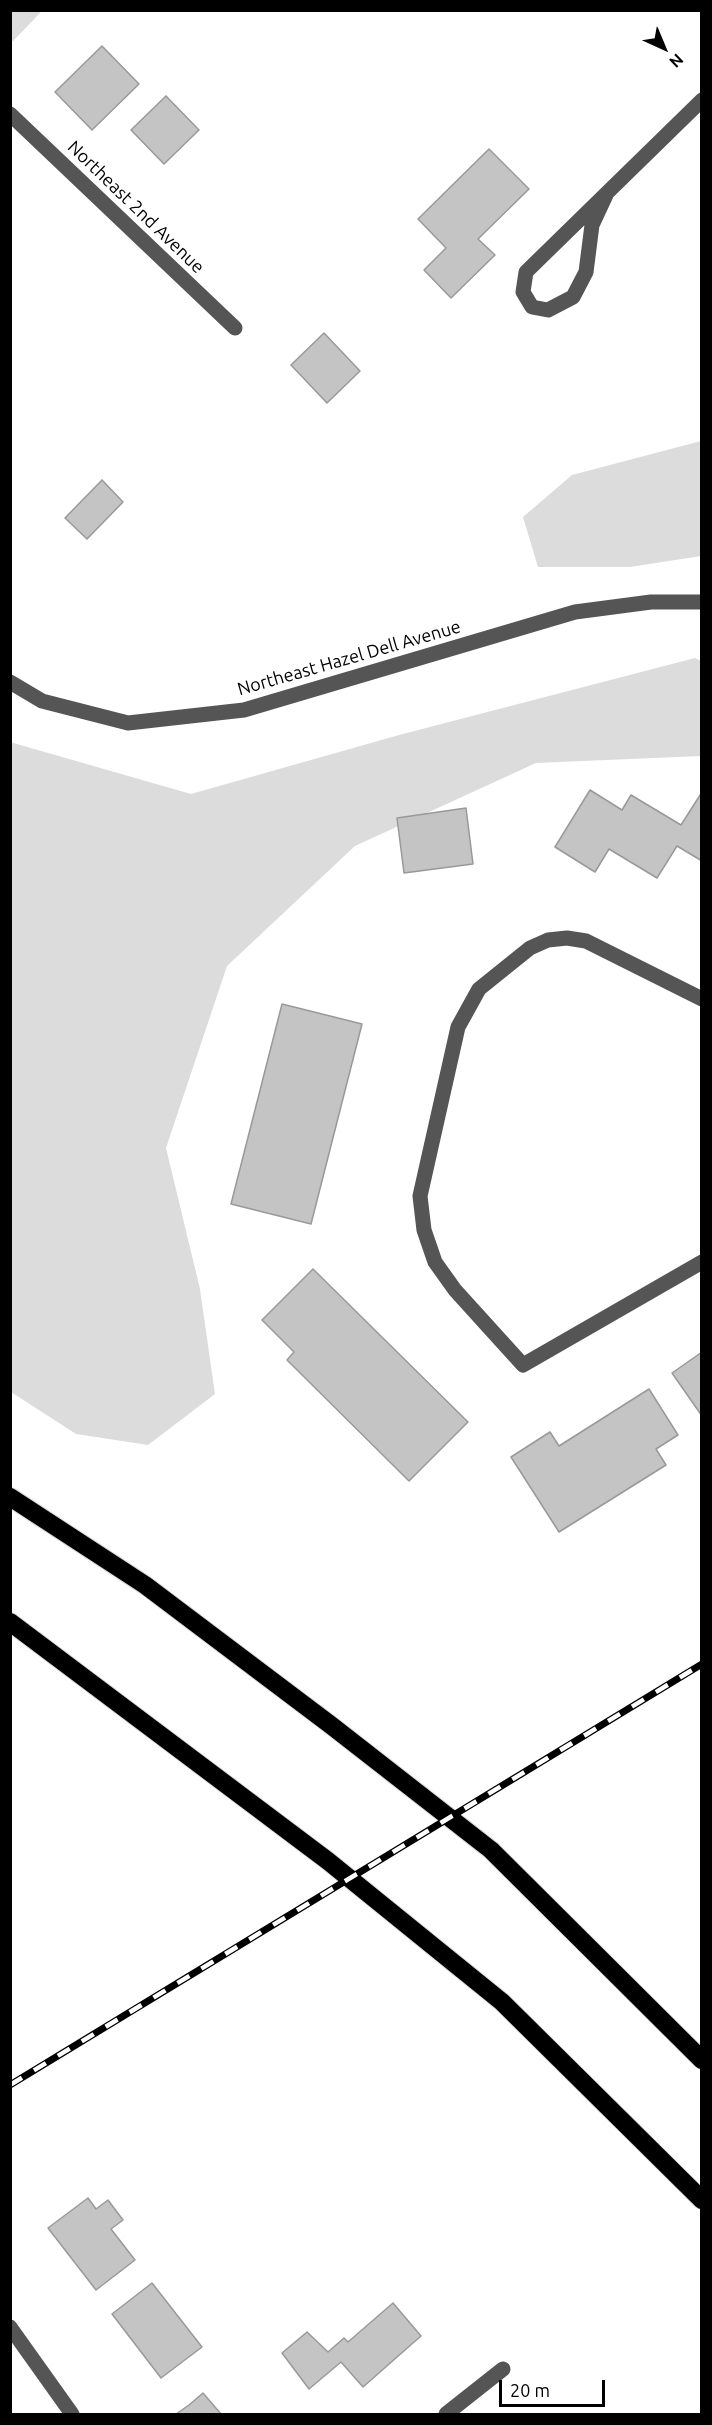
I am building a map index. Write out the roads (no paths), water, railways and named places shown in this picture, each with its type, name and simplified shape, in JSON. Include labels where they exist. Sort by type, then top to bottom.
[{"type":"highway","points":[[10,1497],[145,1585],[332,1726],[490,1850],[702,2060]]},
{"type":"highway","points":[[10,1622],[328,1861],[502,2002],[702,2199]]},
{"type":"street","points":[[606,195],[592,225],[586,272],[573,297],[548,310],[532,307],[523,292],[526,272],[702,100]]},
{"type":"street","name":"Northeast 2nd Avenue","points":[[10,114],[235,328]]},
{"type":"street","name":"Northeast Hazel Dell Avenue","points":[[10,682],[42,701],[128,723],[244,710],[575,612],[651,602],[702,602]]},
{"type":"street","points":[[702,999],[586,941],[567,938],[548,940],[530,948],[479,989],[458,1027],[420,1196],[424,1230],[435,1262],[455,1290],[523,1365],[702,1262]]},
{"type":"street","points":[[10,2327],[72,2415]]},
{"type":"street","points":[[446,2415],[503,2369]]},
{"type":"railway","points":[[10,2085],[702,1664]]}]
